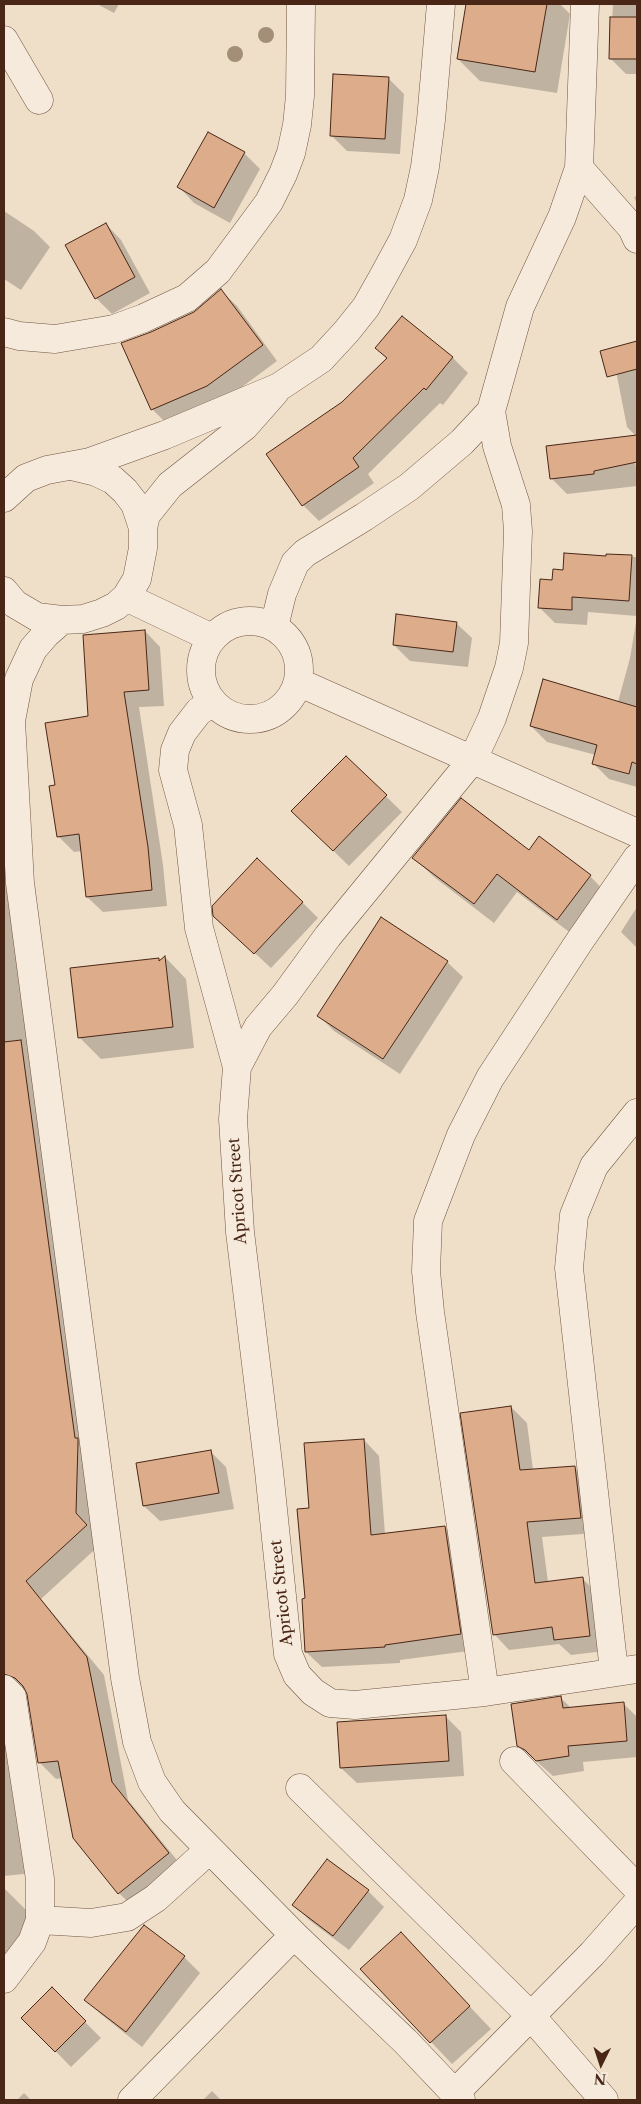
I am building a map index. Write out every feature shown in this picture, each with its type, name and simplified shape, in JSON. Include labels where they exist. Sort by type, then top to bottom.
[{"type":"street","points":[[4,332],[19,336],[55,339],[114,329],[144,318],[187,298],[218,270],[269,202],[284,174],[297,125],[300,96],[301,4]]},
{"type":"street","points":[[7,490],[26,478],[47,470],[90,462],[174,432],[279,387],[321,359],[346,332],[366,307],[404,240],[418,200],[426,167],[441,4]]},
{"type":"street","points":[[237,1067],[258,1027],[285,995],[328,936],[473,759],[501,694],[509,668],[516,625],[518,539],[516,505],[497,446],[491,411],[520,307],[562,217],[579,168],[585,4]]},
{"type":"street","points":[[4,40],[39,100]]},
{"type":"street","points":[[579,168],[632,228],[637,239]]},
{"type":"street","points":[[142,528],[146,515],[170,485],[245,426],[279,387]]},
{"type":"street","points":[[274,626],[282,594],[295,563],[306,552],[409,487],[444,458],[491,411]]},
{"type":"street","points":[[4,591],[15,604],[37,617],[62,620],[83,619],[116,606],[126,596],[137,579],[143,548],[142,528],[135,504],[113,480],[96,472],[71,466]]},
{"type":"street","points":[[126,596],[212,638]]},
{"type":"street","points":[[62,620],[33,650],[19,679],[8,710],[20,883],[125,1678],[137,1742],[152,1782],[172,1811],[209,1850],[294,1935],[406,2041],[458,2097],[531,2016],[592,1954],[637,1903]]},
{"type":"street","points":[[252,620],[274,626],[291,641],[299,661],[298,682],[285,705],[262,718],[236,717],[213,703],[202,683],[201,660],[212,638],[229,624],[252,620]]},
{"type":"street","points":[[298,682],[473,759],[635,825]]},
{"type":"street","name":"Apricot Street","points":[[213,703],[198,711],[182,733],[175,750],[173,770],[188,825],[199,928],[237,1067],[233,1119],[240,1232],[268,1461],[288,1654],[298,1675],[313,1692],[330,1703],[355,1705],[485,1692]]},
{"type":"street","points":[[637,858],[579,942],[490,1078],[461,1135],[428,1221],[426,1271],[430,1312],[485,1692],[626,1670],[570,1268],[574,1216],[594,1166],[637,1114]]},
{"type":"street","points":[[4,1688],[12,1697],[40,1879],[40,1920],[32,1942],[4,1979]]},
{"type":"street","points":[[514,1761],[637,1888]]},
{"type":"street","points":[[300,1788],[531,2016],[604,2100]]},
{"type":"street","points":[[40,1920],[91,1923],[127,1917],[156,1898],[209,1850]]},
{"type":"street","points":[[132,2100],[294,1935]]},
{"type":"building","points":[[466,4],[547,4],[535,72],[457,59]]},
{"type":"building","points":[[610,17],[637,17],[637,59],[609,59]]},
{"type":"building","points":[[333,74],[389,77],[385,139],[330,136]]},
{"type":"building","points":[[208,132],[245,152],[214,208],[177,187]]},
{"type":"building","points":[[106,223],[135,277],[95,299],[65,245]]},
{"type":"building","points":[[221,289],[263,345],[207,386],[151,410],[121,343],[151,332],[194,312]]},
{"type":"building","points":[[402,316],[453,357],[426,390],[424,388],[353,458],[359,467],[302,506],[266,454],[342,402],[387,358],[375,348]]},
{"type":"building","points":[[637,341],[637,369],[607,377],[600,351]]},
{"type":"building","points":[[637,435],[637,462],[594,471],[594,474],[550,479],[546,446]]},
{"type":"building","points":[[564,553],[606,556],[606,554],[632,555],[629,601],[572,597],[572,610],[538,608],[540,579],[552,580],[553,569],[563,570]]},
{"type":"building","points":[[396,614],[457,622],[453,652],[393,645]]},
{"type":"building","points":[[145,630],[149,690],[124,692],[148,847],[152,890],[86,897],[79,834],[57,837],[49,786],[55,785],[45,723],[88,716],[83,635]]},
{"type":"building","points":[[543,679],[637,707],[637,764],[632,762],[629,774],[592,764],[597,745],[530,726]]},
{"type":"building","points":[[346,756],[387,795],[333,851],[291,811]]},
{"type":"building","points":[[461,798],[529,850],[539,836],[591,875],[557,920],[497,874],[474,904],[412,858]]},
{"type":"building","points":[[257,858],[303,902],[254,954],[213,916],[212,906]]},
{"type":"building","points":[[381,917],[448,961],[383,1059],[317,1016]]},
{"type":"building","points":[[165,956],[173,1027],[78,1038],[70,968],[159,958],[159,961]]},
{"type":"building","points":[[21,1040],[75,1438],[78,1438],[76,1513],[87,1525],[26,1581],[87,1657],[112,1782],[169,1853],[118,1894],[73,1838],[58,1761],[38,1763],[27,1694],[23,1686],[15,1678],[4,1674],[4,1042]]},
{"type":"building","points":[[511,1406],[520,1470],[575,1466],[581,1518],[527,1522],[535,1583],[583,1577],[590,1636],[554,1640],[552,1627],[493,1635],[460,1413]]},
{"type":"building","points":[[364,1439],[371,1535],[445,1526],[461,1634],[385,1645],[385,1647],[305,1652],[302,1599],[305,1598],[297,1509],[309,1508],[304,1443]]},
{"type":"building","points":[[211,1450],[219,1493],[143,1506],[136,1463]]},
{"type":"building","points":[[561,1696],[563,1708],[624,1702],[627,1741],[568,1746],[569,1756],[536,1761],[525,1750],[517,1746],[511,1704]]},
{"type":"building","points":[[446,1715],[449,1761],[340,1768],[337,1722]]},
{"type":"building","points":[[327,1859],[369,1890],[333,1936],[292,1905]]},
{"type":"building","points":[[144,1925],[185,1956],[126,2032],[84,2000]]},
{"type":"building","points":[[401,1932],[470,2006],[430,2043],[360,1969]]},
{"type":"building","points":[[52,1987],[86,2021],[55,2052],[21,2018]]}]
